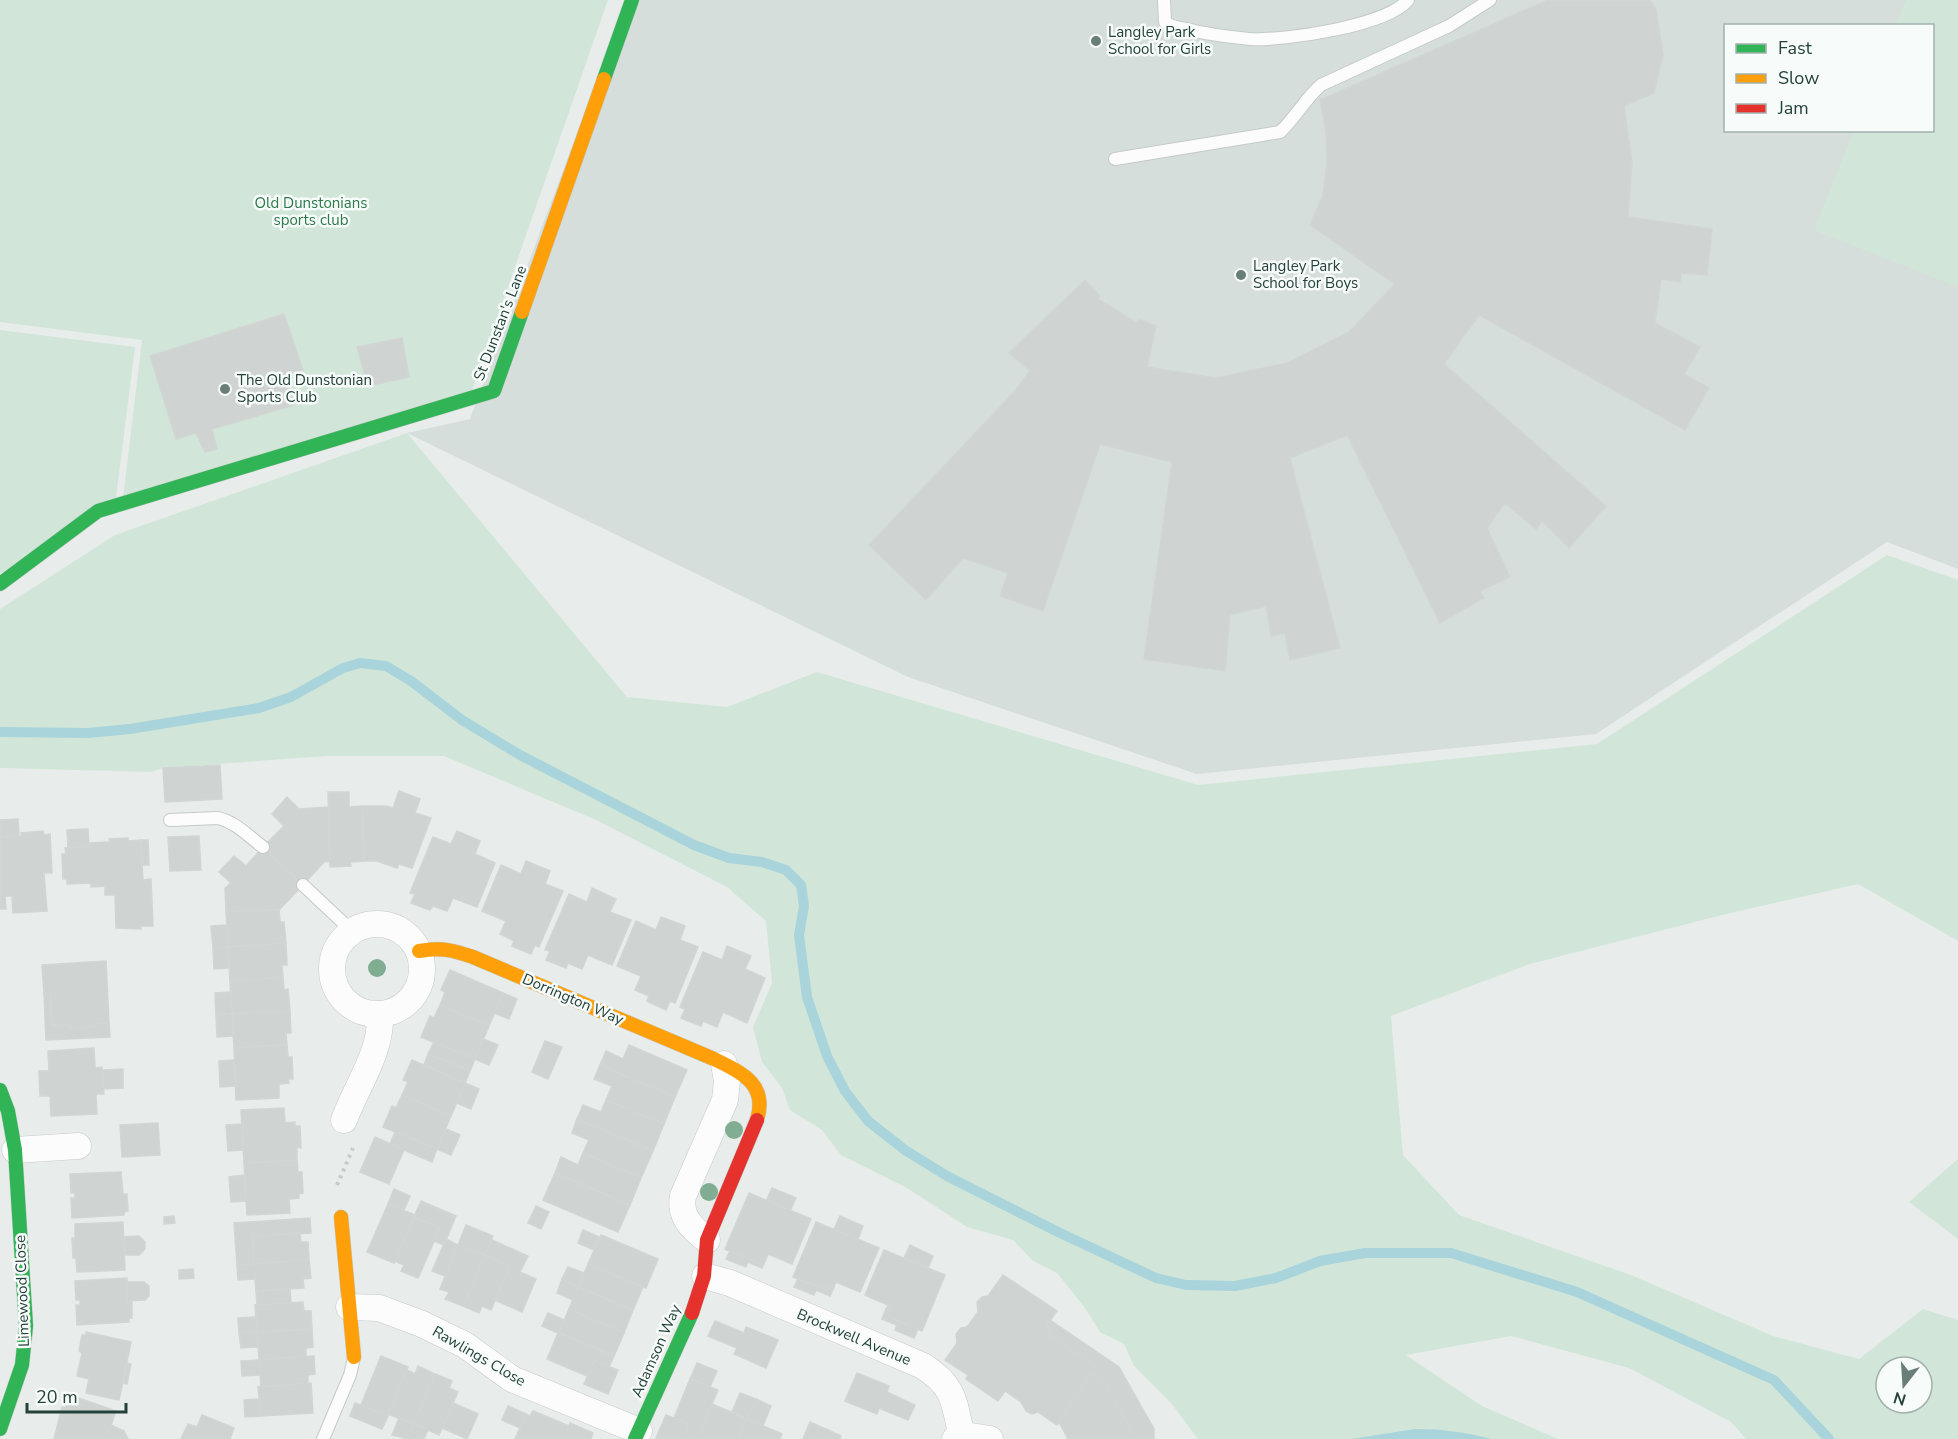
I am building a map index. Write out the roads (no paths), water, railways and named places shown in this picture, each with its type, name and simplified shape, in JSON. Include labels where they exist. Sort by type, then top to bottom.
[{"type":"street","name":"St Dunstan's Lane","points":[[0,584],[98,511],[494,391],[632,0]]},
{"type":"street","points":[[379,924],[394,927],[406,934],[419,951],[422,972],[419,985],[412,998],[401,1006],[380,1014],[352,1006],[337,988],[332,974],[334,955],[344,938],[363,926],[379,924]]},
{"type":"street","name":"Dorrington Way","points":[[419,951],[436,948],[462,953],[724,1064],[754,1085],[759,1094],[758,1118],[706,1240],[708,1254],[705,1276]]},
{"type":"street","points":[[344,1120],[376,1048],[381,1027],[380,1014]]},
{"type":"street","points":[[706,1240],[692,1228],[684,1217],[681,1206],[683,1196],[725,1100],[727,1081],[724,1064]]},
{"type":"street","name":"Limewood Close","points":[[0,1090],[8,1111],[15,1150],[25,1313],[25,1346],[16,1386],[0,1429]]},
{"type":"street","points":[[15,1150],[78,1146]]},
{"type":"street","points":[[341,1217],[354,1357]]},
{"type":"street","name":"Adamson Way","points":[[637,1435],[698,1298],[705,1276]]},
{"type":"street","name":"Brockwell Avenue","points":[[705,1276],[730,1283],[929,1370],[942,1379],[949,1388],[959,1438]]},
{"type":"street","name":"Rawlings Close","points":[[349,1307],[379,1308],[422,1324],[465,1346],[512,1379],[637,1435]]},
{"type":"street","points":[[959,1438],[971,1436],[990,1439]]},
{"type":"lane","points":[[1164,0],[1165,22],[1171,26],[1203,33],[1252,39],[1330,30],[1383,17],[1408,0]]},
{"type":"lane","points":[[1115,159],[1280,132],[1294,119],[1309,96],[1321,85],[1449,26],[1490,0]]},
{"type":"lane","points":[[170,820],[218,818],[225,820],[233,823],[263,848]]},
{"type":"lane","points":[[303,885],[352,931]]},
{"type":"lane","points":[[323,1439],[350,1375],[354,1357]]},
{"type":"water","points":[[1415,1429],[1453,1431],[1491,1439],[1351,1439]]},
{"type":"waterway","points":[[0,732],[88,733],[130,729],[259,708],[291,697],[343,668],[360,663],[386,666],[411,681],[462,720],[520,755],[694,845],[729,858],[762,862],[786,870],[801,885],[804,906],[799,935],[807,997],[827,1056],[845,1091],[868,1121],[905,1150],[947,1176],[1156,1278],[1186,1285],[1235,1286],[1276,1278],[1320,1261],[1365,1253],[1451,1253],[1577,1292],[1774,1380],[1829,1439]]},
{"type":"place","name":"Langley Park School for Girls","points":[[1096,41]]},
{"type":"place","name":"Langley Park School for Boys","points":[[1241,275]]},
{"type":"place","name":"The Old Dunstonian Sports Club","points":[[225,389]]},
{"type":"park label","name":"Old Dunstonians sports club","points":[[311,212]]}]
